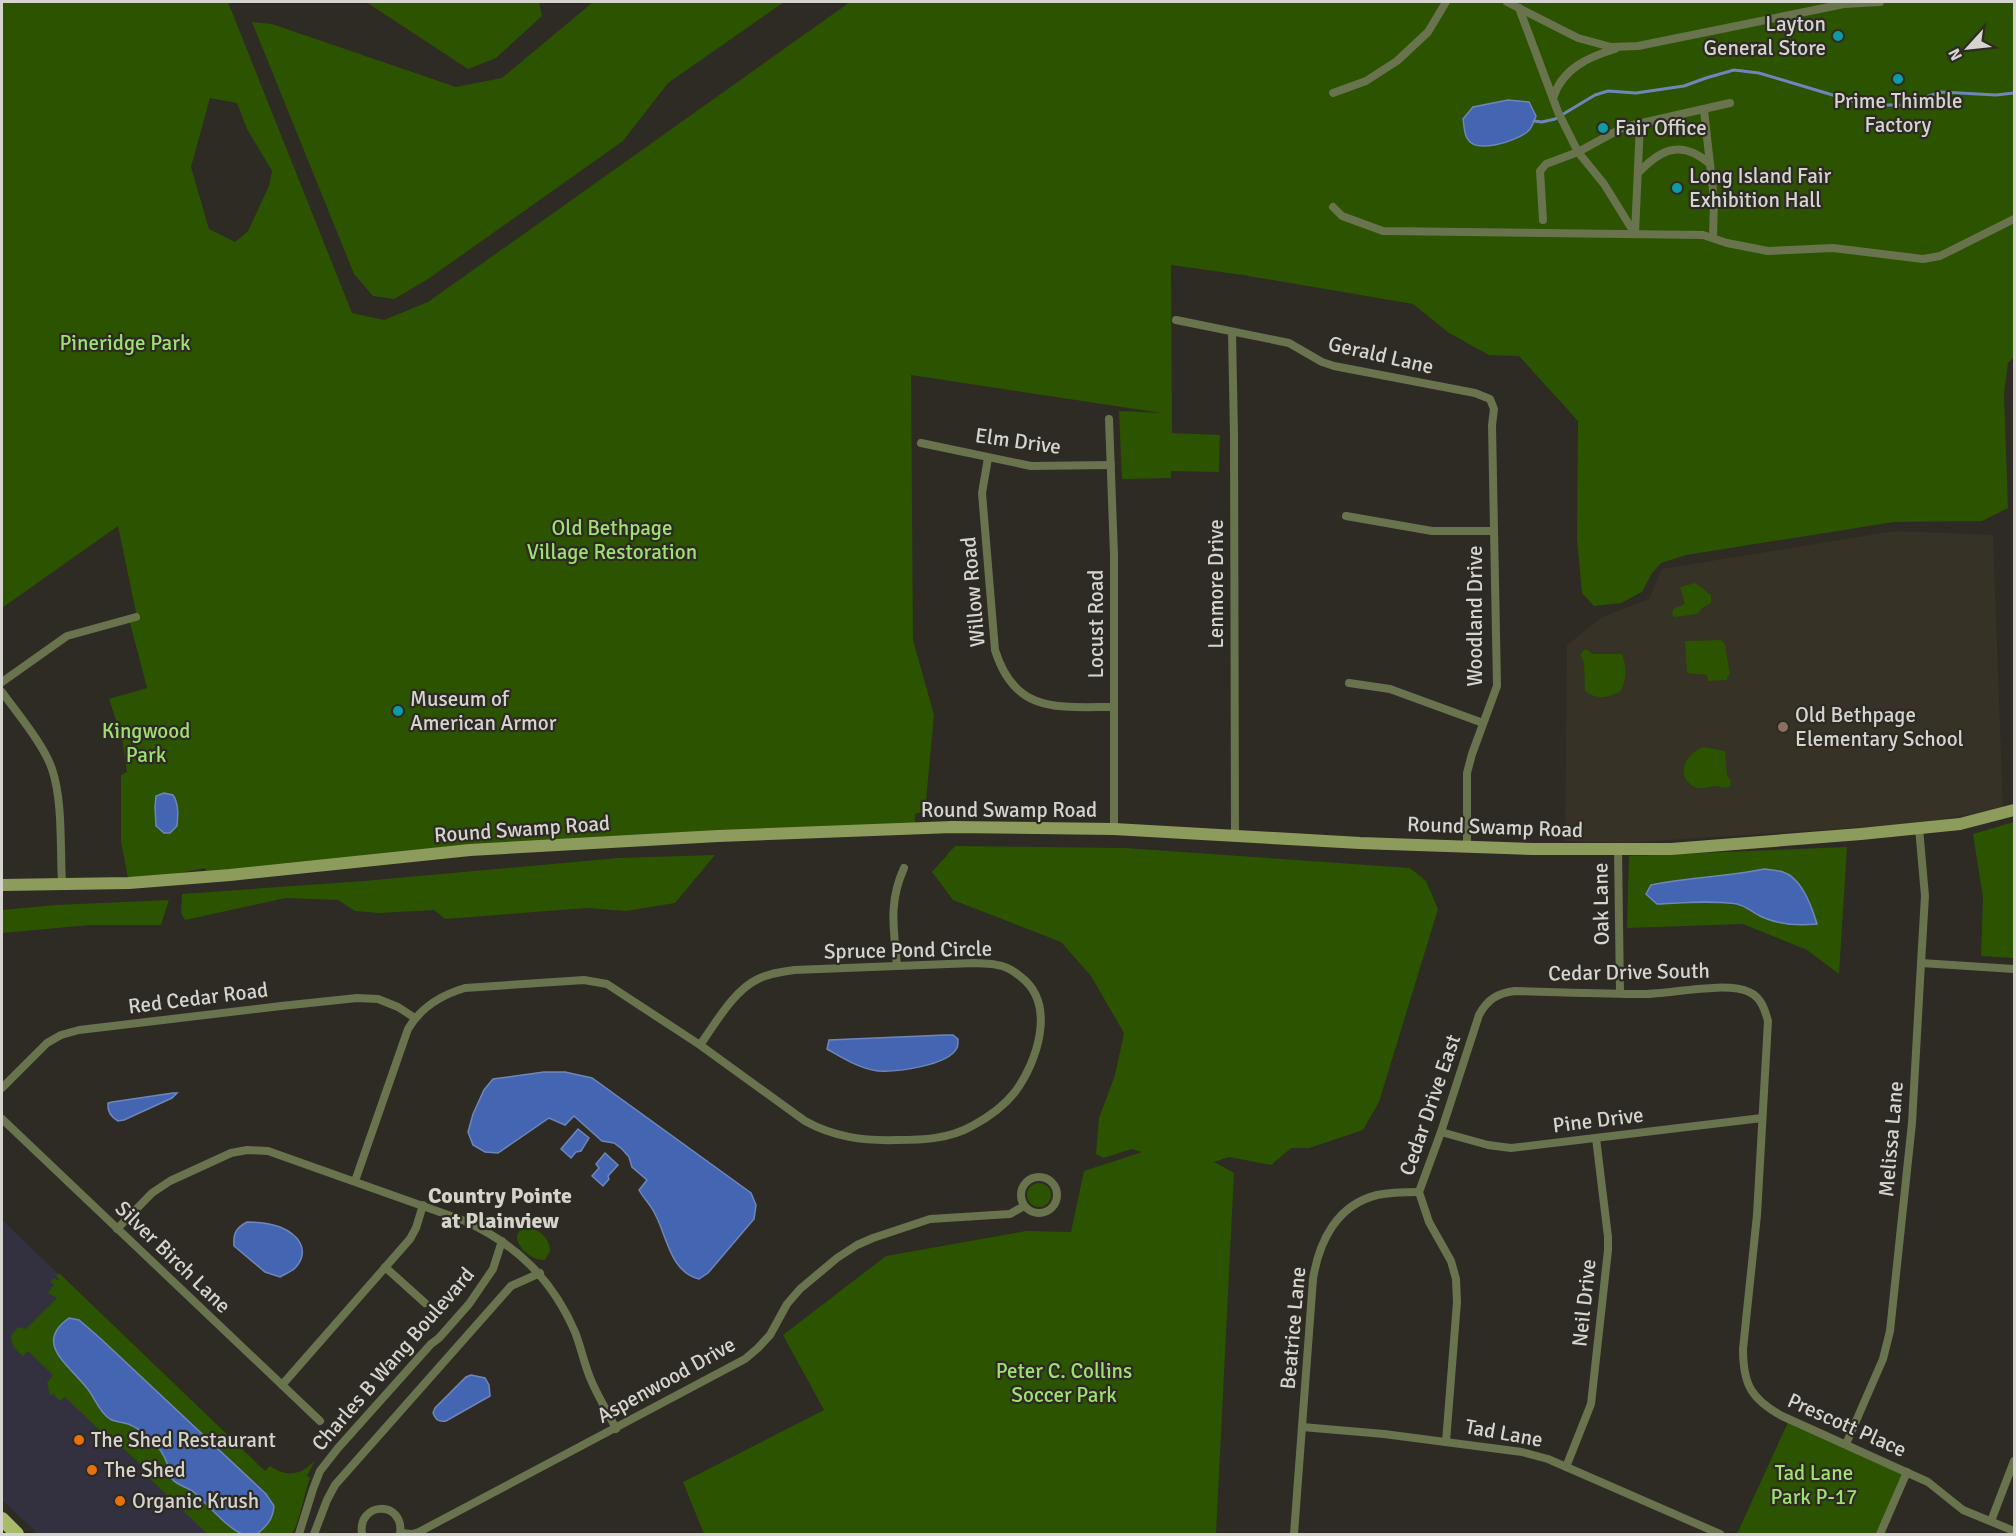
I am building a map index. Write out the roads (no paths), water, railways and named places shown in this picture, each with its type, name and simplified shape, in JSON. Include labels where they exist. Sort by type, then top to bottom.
[{"type":"main road","name":"Round Swamp Road","points":[[2,885],[129,883],[471,850],[718,836],[952,827],[1114,829],[1360,843],[1533,849],[1671,849],[1960,824],[2014,810]]},
{"type":"main road","points":[[2,1519],[17,1534]]},
{"type":"street","points":[[1333,93],[1366,81],[1397,61],[1428,32],[1446,2]]},
{"type":"street","points":[[1507,2],[1578,38],[1611,47],[1638,46],[1844,2],[1880,2]]},
{"type":"street","points":[[1520,8],[1558,112],[1578,152],[1604,184],[1635,234]]},
{"type":"street","points":[[1553,98],[1562,80],[1571,69],[1598,54],[1624,47]]},
{"type":"street","points":[[1543,220],[1540,171],[1546,164],[1578,152],[1624,127],[1730,103]]},
{"type":"street","points":[[1704,110],[1714,199],[1713,238]]},
{"type":"street","points":[[1635,234],[1640,123]]},
{"type":"street","points":[[1639,172],[1653,158],[1671,150],[1683,150],[1700,155],[1710,164]]},
{"type":"street","points":[[1332,207],[1342,216],[1383,231],[1703,235],[1727,243],[1768,251],[1833,248],[1923,259],[1940,256],[2014,219]]},
{"type":"street","name":"Gerald Lane","points":[[1176,320],[1289,343],[1322,363],[1334,366],[1475,393]]},
{"type":"street","name":"Lenmore Drive","points":[[1232,332],[1235,836]]},
{"type":"street","name":"Woodland Drive","points":[[1467,846],[1467,773],[1497,686],[1492,425],[1494,409],[1490,399],[1475,393]]},
{"type":"street","name":"Locust Road","points":[[1109,419],[1114,555],[1114,829]]},
{"type":"street","name":"Elm Drive","points":[[921,443],[988,458],[1040,466],[1111,465]]},
{"type":"street","name":"Willow Road","points":[[988,458],[982,493],[995,650],[1004,673],[1021,693],[1036,702],[1057,706],[1114,707]]},
{"type":"street","points":[[1346,516],[1431,531],[1494,531]]},
{"type":"street","points":[[2,682],[67,636],[136,617]]},
{"type":"street","points":[[1349,683],[1390,689],[1484,723]]},
{"type":"street","points":[[2,692],[52,768],[57,798],[62,883]]},
{"type":"street","name":"Melissa Lane","points":[[1846,1444],[1883,1359],[1890,1331],[1912,1123],[1925,896],[1919,828]]},
{"type":"street","name":"Oak Lane","points":[[1618,850],[1620,993]]},
{"type":"street","points":[[897,966],[892,909],[896,885],[904,868]]},
{"type":"street","points":[[1921,963],[2014,969]]},
{"type":"street","name":"Spruce Pond Circle","points":[[355,1181],[408,1029],[415,1018],[434,1002],[448,993],[465,988],[584,980],[607,984],[700,1045],[805,1121],[839,1136],[860,1140],[927,1140],[971,1127],[993,1113],[1013,1094],[1026,1074],[1036,1050],[1041,1012],[1036,995],[1027,981],[1014,971],[998,964],[794,970],[757,979],[740,991],[700,1045]]},
{"type":"street","name":"Cedar Drive South","points":[[1496,995],[1515,991],[1645,994],[1730,987],[1748,991],[1760,1001]]},
{"type":"street","name":"Cedar Drive East","points":[[1446,1442],[1457,1302],[1456,1279],[1451,1260],[1428,1222],[1419,1192],[1479,1015],[1484,1006],[1496,995]]},
{"type":"street","name":"Red Cedar Road","points":[[2,1089],[47,1043],[61,1035],[79,1030],[357,998],[378,999],[398,1007],[415,1018]]},
{"type":"street","name":"Prescott Place","points":[[1760,1001],[1768,1022],[1757,1215],[1743,1349],[1743,1371],[1752,1392],[1768,1408],[1782,1416],[1928,1482],[1963,1510],[2014,1531]]},
{"type":"street","name":"Pine Drive","points":[[1441,1132],[1488,1145],[1511,1148],[1762,1118]]},
{"type":"street","name":"Silver Birch Lane","points":[[2,1119],[320,1421]]},
{"type":"street","name":"Neil Drive","points":[[1566,1467],[1591,1404],[1608,1250],[1596,1138]]},
{"type":"street","points":[[117,1229],[153,1193],[170,1181],[231,1153],[246,1150],[268,1151],[465,1221],[502,1241],[540,1273],[570,1322],[591,1380],[616,1429]]},
{"type":"street","name":"Aspenwood Drive","points":[[1045,1178],[1054,1185],[1056,1201],[1049,1210],[1039,1213],[1028,1210],[1024,1206],[1020,1195],[1028,1180],[1045,1178]]},
{"type":"street","name":"Beatrice Lane","points":[[1294,1534],[1316,1260],[1323,1241],[1340,1216],[1354,1205],[1376,1196],[1419,1192]]},
{"type":"street","points":[[282,1385],[410,1239],[423,1205]]},
{"type":"street","name":"Aspenwood Drive","points":[[362,1534],[363,1520],[368,1514],[381,1509],[387,1510],[398,1518],[401,1534],[419,1532],[746,1359],[770,1335],[787,1304],[800,1289],[837,1258],[857,1245],[930,1219],[1010,1214],[1024,1206]]},
{"type":"street","name":"Charles B Wang Boulevard","points":[[299,1534],[320,1471],[345,1439],[469,1304],[494,1269],[502,1241]]},
{"type":"street","points":[[385,1267],[425,1303]]},
{"type":"street","name":"Charles B Wang Boulevard","points":[[314,1534],[335,1485],[511,1286],[540,1273]]},
{"type":"street","name":"Tad Lane","points":[[1302,1427],[1384,1434],[1522,1452],[1548,1459],[1720,1534]]},
{"type":"street","points":[[1991,1521],[2014,1461]]},
{"type":"street","points":[[1880,1534],[1907,1472]]},
{"type":"water","points":[[1508,100],[1529,102],[1536,116],[1530,129],[1522,136],[1496,145],[1478,146],[1471,143],[1466,136],[1463,119],[1473,107]]},
{"type":"water","points":[[164,793],[173,795],[177,806],[177,826],[170,833],[164,833],[156,826],[156,796]]},
{"type":"water","points":[[1764,869],[1783,872],[1796,880],[1809,902],[1817,924],[1796,925],[1775,922],[1737,904],[1707,902],[1657,904],[1646,894],[1651,885]]},
{"type":"water","points":[[953,1035],[958,1039],[957,1048],[952,1054],[921,1067],[897,1070],[878,1071],[865,1068],[827,1049],[829,1040]]},
{"type":"water","points":[[544,1072],[565,1072],[592,1078],[751,1193],[756,1205],[754,1219],[708,1273],[699,1279],[689,1275],[675,1261],[653,1211],[639,1190],[647,1180],[632,1167],[629,1157],[622,1149],[614,1143],[602,1141],[574,1116],[565,1125],[549,1118],[498,1153],[485,1152],[473,1145],[468,1132],[473,1114],[484,1090],[493,1079]]},
{"type":"water","points":[[177,1093],[172,1098],[124,1120],[118,1121],[108,1109],[108,1103],[112,1102]]},
{"type":"water","points":[[578,1129],[589,1138],[581,1151],[576,1152],[571,1158],[561,1149]]},
{"type":"water","points":[[605,1153],[618,1165],[603,1186],[592,1176],[599,1168],[596,1164]]},
{"type":"water","points":[[247,1222],[276,1226],[292,1234],[302,1248],[300,1260],[295,1268],[280,1277],[265,1272],[234,1246],[236,1231]]},
{"type":"water","points":[[69,1318],[79,1320],[101,1339],[266,1494],[274,1506],[269,1522],[261,1531],[257,1534],[246,1535],[232,1528],[195,1493],[172,1479],[165,1459],[151,1439],[134,1427],[112,1420],[102,1412],[89,1391],[58,1354],[54,1345],[54,1336],[59,1327]]},
{"type":"water","points":[[471,1375],[485,1378],[489,1385],[490,1396],[446,1421],[438,1420],[433,1413],[435,1408],[466,1377]]},
{"type":"waterway","points":[[1534,121],[1555,119],[1595,95],[1608,91],[1636,93],[1684,86],[1734,70],[1759,73],[1866,105],[1902,105],[1941,92],[1996,95],[2014,93]]},
{"type":"place","name":"Layton General Store","points":[[1838,36]]},
{"type":"place","name":"Prime Thimble Factory","points":[[1898,79]]},
{"type":"place","name":"Fair Office","points":[[1603,128]]},
{"type":"place","name":"Long Island Fair Exhibition Hall","points":[[1677,188]]},
{"type":"place","name":"Museum of American Armor","points":[[398,711]]},
{"type":"place","name":"Old Bethpage Elementary School","points":[[1783,727]]},
{"type":"place","name":"The Shed Restaurant","points":[[79,1440]]},
{"type":"place","name":"The Shed","points":[[92,1470]]},
{"type":"place","name":"Organic Krush","points":[[120,1501]]},
{"type":"district","name":"Country Pointe at Plainview","points":[[500,1208]]},
{"type":"park label","name":"Pineridge Park","points":[[125,343]]},
{"type":"park label","name":"Old Bethpage Village Restoration","points":[[612,540]]},
{"type":"park label","name":"Kingwood Park","points":[[146,743]]},
{"type":"park label","name":"Peter C. Collins Soccer Park","points":[[1064,1383]]},
{"type":"park label","name":"Tad Lane Park P-17","points":[[1814,1485]]}]
